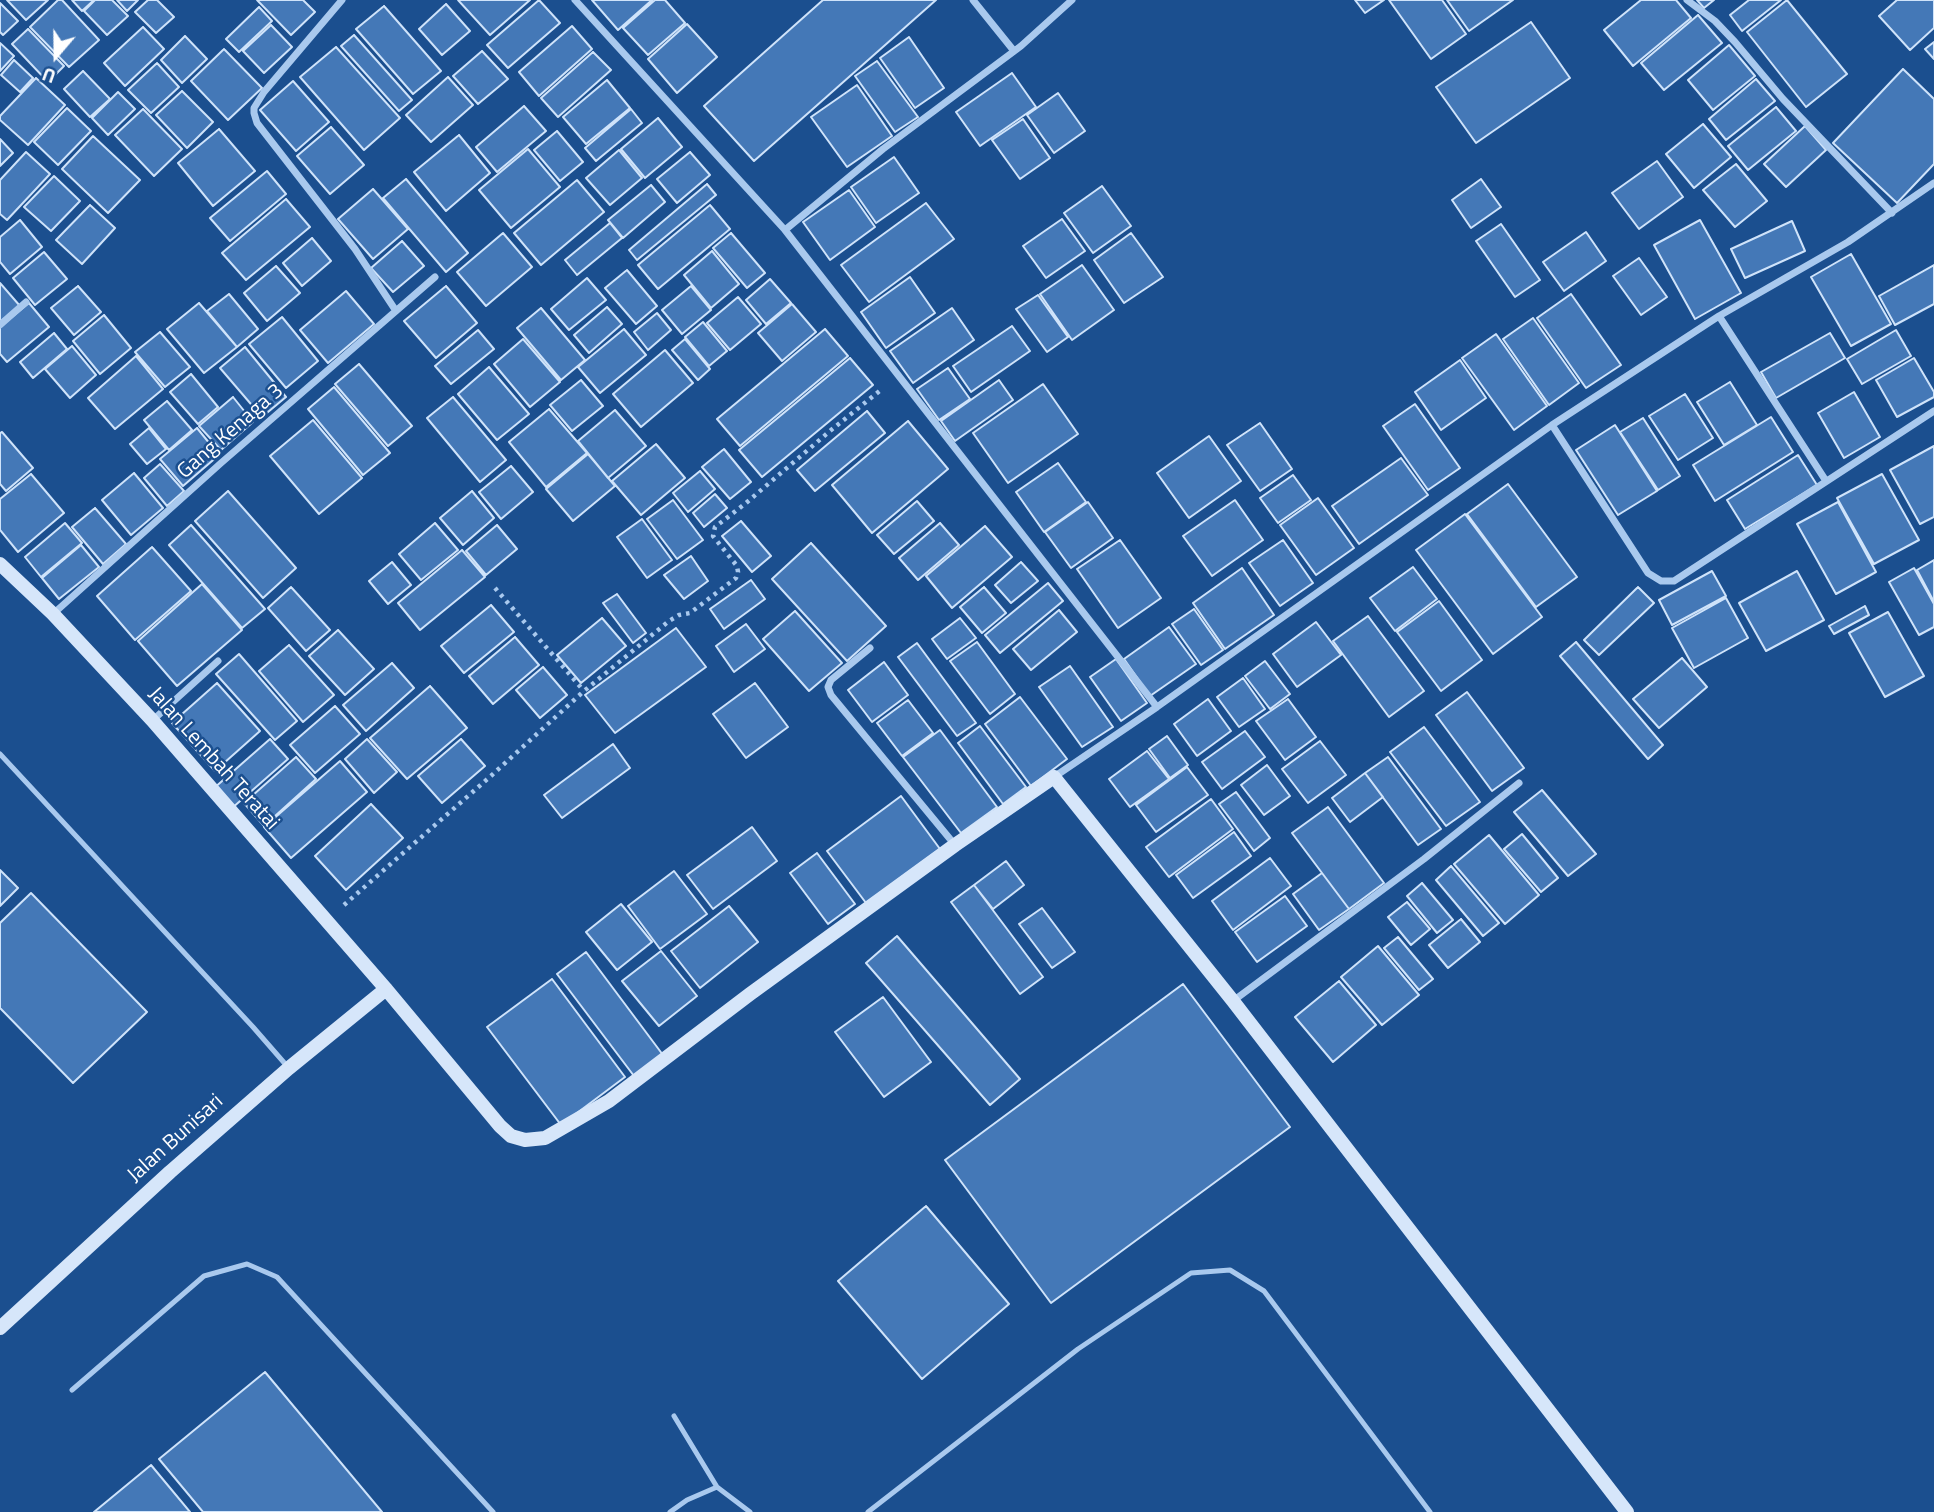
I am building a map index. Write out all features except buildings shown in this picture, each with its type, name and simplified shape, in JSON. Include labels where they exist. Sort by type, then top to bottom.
[{"type":"street","points":[[342,0],[264,92],[254,107],[254,113],[257,123],[355,249],[396,311]]},
{"type":"street","points":[[575,0],[785,230],[1157,707]]},
{"type":"street","points":[[973,0],[1014,51]]},
{"type":"street","points":[[785,230],[883,149],[1014,51],[1072,0]]},
{"type":"street","points":[[1687,0],[1715,21],[1783,99],[1892,213]]},
{"type":"street","points":[[1627,1512],[1233,1001],[1054,777],[1157,707],[1552,425],[1719,316],[1848,242],[1934,183]]},
{"type":"street","name":"Gang Kenaga 3","points":[[53,614],[435,277]]},
{"type":"street","points":[[0,325],[26,302]]},
{"type":"street","points":[[1719,316],[1826,481]]},
{"type":"street","points":[[1552,425],[1648,573],[1661,581],[1674,581],[1934,411]]},
{"type":"street","name":"Jalan Lembah Teratai","points":[[0,564],[53,614],[152,720],[386,989],[499,1126],[511,1136],[524,1140],[545,1138],[609,1101],[750,994],[955,845],[1054,777]]},
{"type":"street","points":[[870,648],[831,680],[828,687],[831,695],[955,845]]},
{"type":"street","points":[[152,720],[218,661]]},
{"type":"street","points":[[1233,1001],[1404,874],[1520,783]]},
{"type":"street","name":"Jalan Bunisari","points":[[0,1328],[170,1172],[289,1068],[386,989]]},
{"type":"lane","points":[[0,754],[289,1068]]},
{"type":"lane","points":[[72,1390],[204,1276],[247,1264],[277,1277],[493,1512]]},
{"type":"lane","points":[[869,1512],[1078,1349],[1191,1273],[1230,1270],[1264,1291],[1430,1512]]},
{"type":"lane","points":[[674,1416],[717,1487],[750,1512]]},
{"type":"lane","points":[[670,1512],[687,1500],[717,1487]]},
{"type":"path","points":[[326,919],[584,691],[669,621],[690,613],[736,578],[737,566],[713,536],[715,527],[900,376]]},
{"type":"path","points":[[495,588],[584,691]]}]
